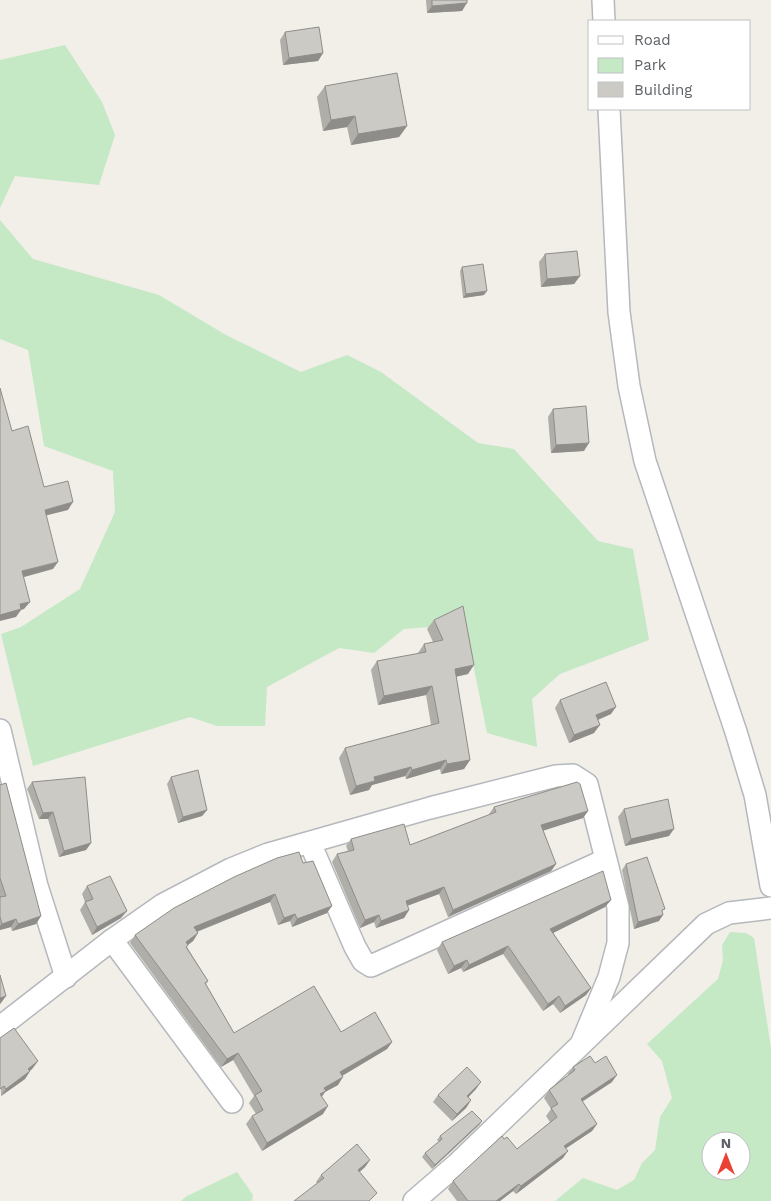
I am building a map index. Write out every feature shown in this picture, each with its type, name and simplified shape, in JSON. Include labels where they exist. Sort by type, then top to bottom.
[{"type":"street","points":[[603,0],[604,20]]},
{"type":"street","points":[[609,110],[620,312],[629,386],[644,461],[736,732],[754,795],[771,886]]},
{"type":"street","points":[[0,730],[37,886],[66,977]]},
{"type":"street","points":[[0,1027],[112,940],[162,906],[231,869],[268,854],[430,808],[556,776],[573,775],[587,784],[618,907],[618,943],[609,977],[582,1042]]},
{"type":"street","points":[[310,843],[355,947],[363,961],[371,966],[605,860]]},
{"type":"street","points":[[414,1201],[457,1164],[706,924],[729,913],[771,908]]},
{"type":"street","points":[[112,940],[232,1102]]},
{"type":"green space","points":[[65,45],[102,102],[115,135],[99,185],[15,176],[0,208],[0,60]]},
{"type":"green space","points":[[0,220],[33,259],[159,295],[226,335],[301,372],[347,355],[381,372],[478,443],[514,449],[598,541],[633,549],[649,640],[560,674],[532,699],[537,747],[487,733],[465,624],[404,629],[374,653],[339,648],[267,687],[265,726],[217,726],[190,717],[33,766],[1,634],[21,627],[80,589],[115,512],[113,471],[44,446],[28,350],[0,339]]},
{"type":"green space","points":[[730,932],[746,933],[754,938],[771,1048],[771,1201],[555,1201],[583,1178],[617,1190],[634,1180],[642,1163],[655,1150],[660,1117],[672,1098],[662,1061],[647,1044],[718,979],[723,960],[722,945]]},
{"type":"green space","points":[[237,1172],[253,1195],[252,1201],[181,1201],[187,1196]]},
{"type":"building","points":[[432,0],[467,0],[467,3],[432,6]]},
{"type":"building","points":[[319,27],[323,53],[289,58],[285,32]]},
{"type":"building","points":[[397,73],[407,126],[358,134],[355,116],[331,120],[325,86]]},
{"type":"building","points":[[577,251],[580,276],[547,279],[545,254]]},
{"type":"building","points":[[483,264],[487,291],[466,294],[462,267]]},
{"type":"building","points":[[0,388],[12,431],[28,426],[44,487],[68,481],[73,502],[45,510],[58,562],[22,571],[30,602],[20,604],[21,609],[0,615]]},
{"type":"building","points":[[586,406],[589,443],[556,445],[553,409]]},
{"type":"building","points":[[463,606],[474,665],[455,669],[470,760],[447,764],[446,760],[412,770],[411,767],[374,777],[375,781],[356,786],[345,748],[439,723],[432,686],[384,696],[377,661],[426,652],[424,644],[443,640],[434,620]]},
{"type":"building","points":[[606,682],[616,707],[596,715],[600,725],[574,735],[560,700]]},
{"type":"building","points":[[198,770],[207,810],[183,817],[171,777]]},
{"type":"building","points":[[85,777],[91,843],[64,851],[53,812],[43,813],[32,782]]},
{"type":"building","points":[[577,782],[580,784],[588,811],[541,825],[556,864],[453,910],[444,887],[406,901],[409,910],[381,921],[379,915],[365,920],[337,854],[354,850],[351,839],[404,824],[410,845],[496,812],[494,807]]},
{"type":"building","points":[[6,783],[41,916],[18,924],[16,919],[2,924],[0,917],[0,897],[6,896],[0,878],[0,785]]},
{"type":"building","points":[[668,799],[674,829],[631,839],[624,809]]},
{"type":"building","points":[[299,852],[303,863],[313,861],[332,906],[297,919],[295,914],[284,918],[275,894],[194,927],[198,933],[186,942],[188,945],[186,947],[208,981],[205,983],[234,1033],[314,986],[341,1032],[375,1012],[392,1042],[340,1072],[343,1077],[324,1088],[326,1091],[320,1094],[328,1106],[267,1143],[252,1116],[263,1110],[255,1095],[262,1091],[238,1053],[227,1059],[135,935],[174,908],[234,877],[277,858]]},
{"type":"building","points":[[647,857],[665,909],[662,910],[663,915],[638,922],[626,864]]},
{"type":"building","points":[[603,871],[611,900],[550,929],[591,988],[565,1006],[559,996],[548,1004],[508,946],[469,965],[467,960],[454,966],[442,942]]},
{"type":"building","points":[[110,876],[127,911],[97,927],[85,902],[93,899],[87,886]]},
{"type":"building","points":[[0,975],[6,996],[0,998]]},
{"type":"building","points":[[14,1028],[38,1061],[28,1069],[30,1071],[6,1089],[4,1086],[0,1089],[0,1038]]},
{"type":"building","points":[[590,1056],[595,1063],[606,1056],[617,1075],[581,1099],[597,1124],[564,1146],[568,1151],[521,1186],[519,1184],[496,1201],[468,1201],[453,1181],[502,1136],[504,1139],[507,1137],[517,1149],[557,1117],[551,1108],[558,1104],[549,1090],[575,1070],[573,1067]]},
{"type":"building","points":[[467,1067],[481,1082],[467,1096],[471,1100],[457,1114],[438,1095]]},
{"type":"building","points":[[472,1111],[482,1121],[435,1165],[425,1153],[442,1139],[440,1136]]},
{"type":"building","points":[[357,1144],[370,1160],[358,1170],[377,1193],[369,1201],[294,1201],[324,1178],[321,1175]]}]
